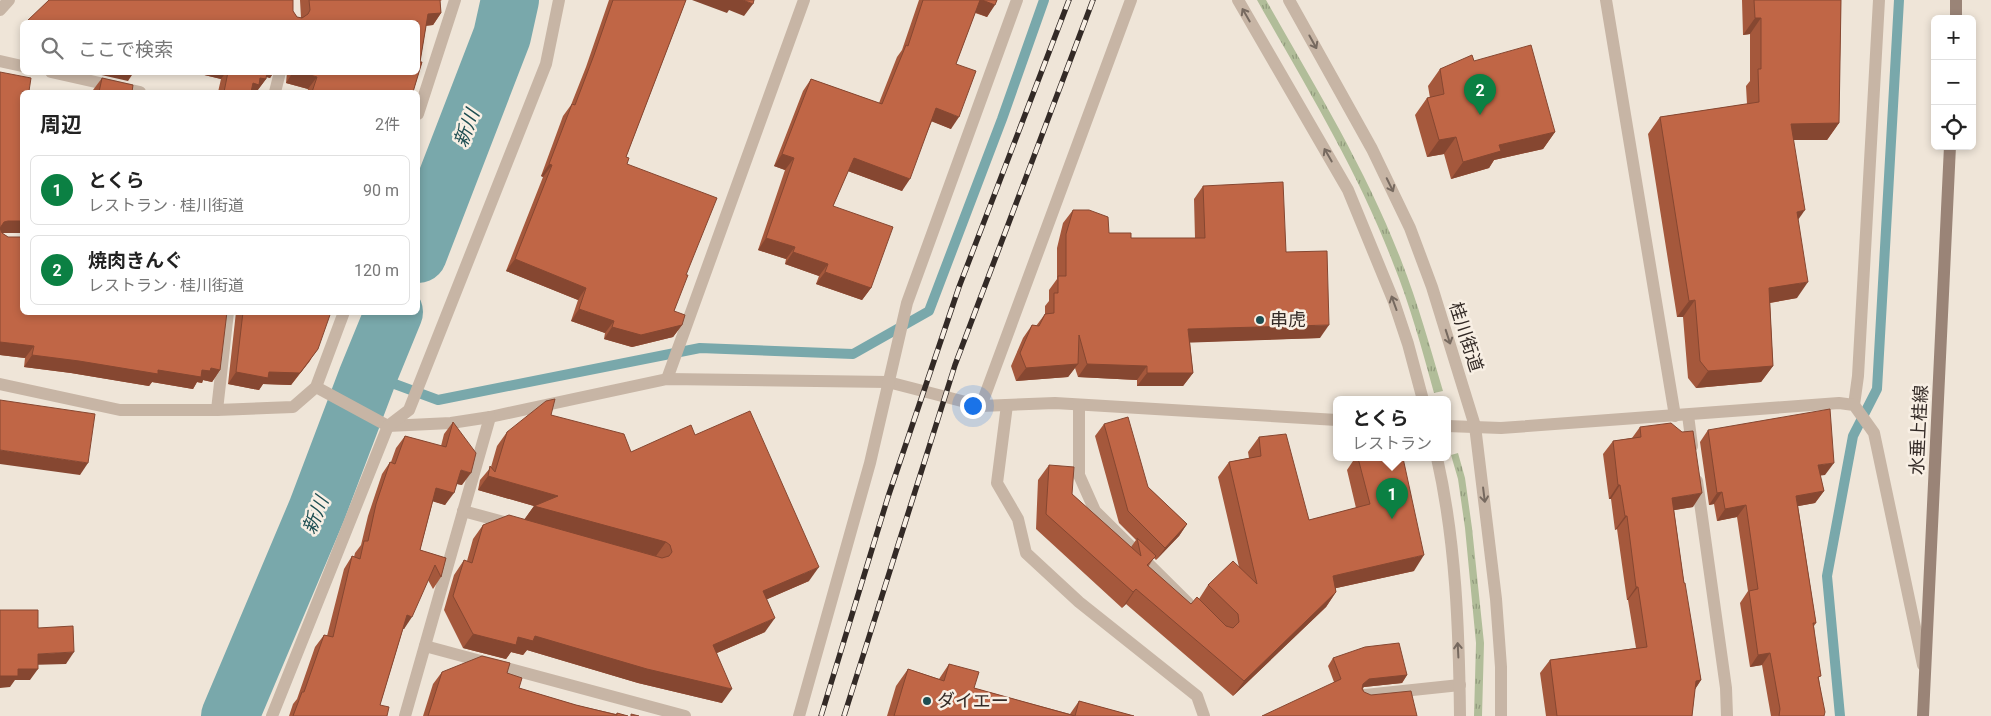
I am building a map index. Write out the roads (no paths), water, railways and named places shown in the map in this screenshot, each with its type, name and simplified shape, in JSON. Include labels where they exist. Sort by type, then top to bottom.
[{"type":"main road","points":[[1956,0],[1956,15]]},
{"type":"main road","name":"水垂上桂線","points":[[1923,716],[1950,150]]},
{"type":"street","points":[[0,10],[9,0]]},
{"type":"street","points":[[420,108],[455,0]]},
{"type":"street","points":[[272,716],[388,426],[409,410],[546,64],[559,0]]},
{"type":"street","points":[[669,373],[804,0]]},
{"type":"street","points":[[799,716],[870,464],[905,312],[1017,0]]},
{"type":"street","points":[[981,406],[1131,0]]},
{"type":"street","points":[[1238,0],[1348,190],[1394,302],[1422,396]]},
{"type":"street","name":"桂川街道","points":[[1288,0],[1372,149],[1410,228],[1434,295],[1475,426],[1496,599],[1502,667],[1501,716]]},
{"type":"street","points":[[1606,0],[1681,415],[1695,468],[1726,688],[1727,716]]},
{"type":"street","points":[[1854,406],[1858,376],[1879,0]]},
{"type":"street","points":[[0,61],[20,66]]},
{"type":"street","points":[[64,75],[131,90]]},
{"type":"street","points":[[276,90],[279,75]]},
{"type":"street","points":[[216,410],[228,315]]},
{"type":"street","points":[[0,384],[120,410],[216,410],[293,407],[316,387],[343,315]]},
{"type":"street","points":[[316,387],[388,426],[451,423],[490,417],[669,373],[888,382],[981,406],[1079,404],[1333,420]]},
{"type":"street","points":[[1451,426],[1502,428],[1839,403],[1854,406],[1874,433],[1925,672]]},
{"type":"street","points":[[1007,404],[997,483],[1018,519],[1026,553],[1078,602],[1197,696],[1204,716]]},
{"type":"street","points":[[1079,404],[1079,475],[1095,511],[1200,615]]},
{"type":"street","points":[[404,716],[490,417]]},
{"type":"street","points":[[1438,461],[1454,566],[1460,716]]},
{"type":"street","points":[[463,511],[520,527]]},
{"type":"street","points":[[424,646],[653,712],[685,716]]},
{"type":"street","points":[[1365,695],[1460,685]]},
{"type":"waterway","name":"新川","points":[[420,249],[502,36],[510,0]]},
{"type":"waterway","points":[[369,372],[392,383],[438,400],[700,348],[853,354],[929,311],[1002,119],[1044,0]]},
{"type":"waterway","points":[[1840,716],[1827,576],[1853,436],[1877,389],[1899,0]]},
{"type":"waterway","name":"新川","points":[[230,716],[317,510],[393,315]]},
{"type":"railway","points":[[821,716],[888,497],[959,287],[1069,0]]},
{"type":"railway","points":[[844,716],[955,365],[1093,0]]},
{"type":"place","name":"焼肉きんぐ","points":[[1480,115]]},
{"type":"place","name":"串虎","points":[[1260,320]]},
{"type":"place","name":"とくら","points":[[1392,519]]},
{"type":"place","name":"ダイエー","points":[[927,701]]}]
